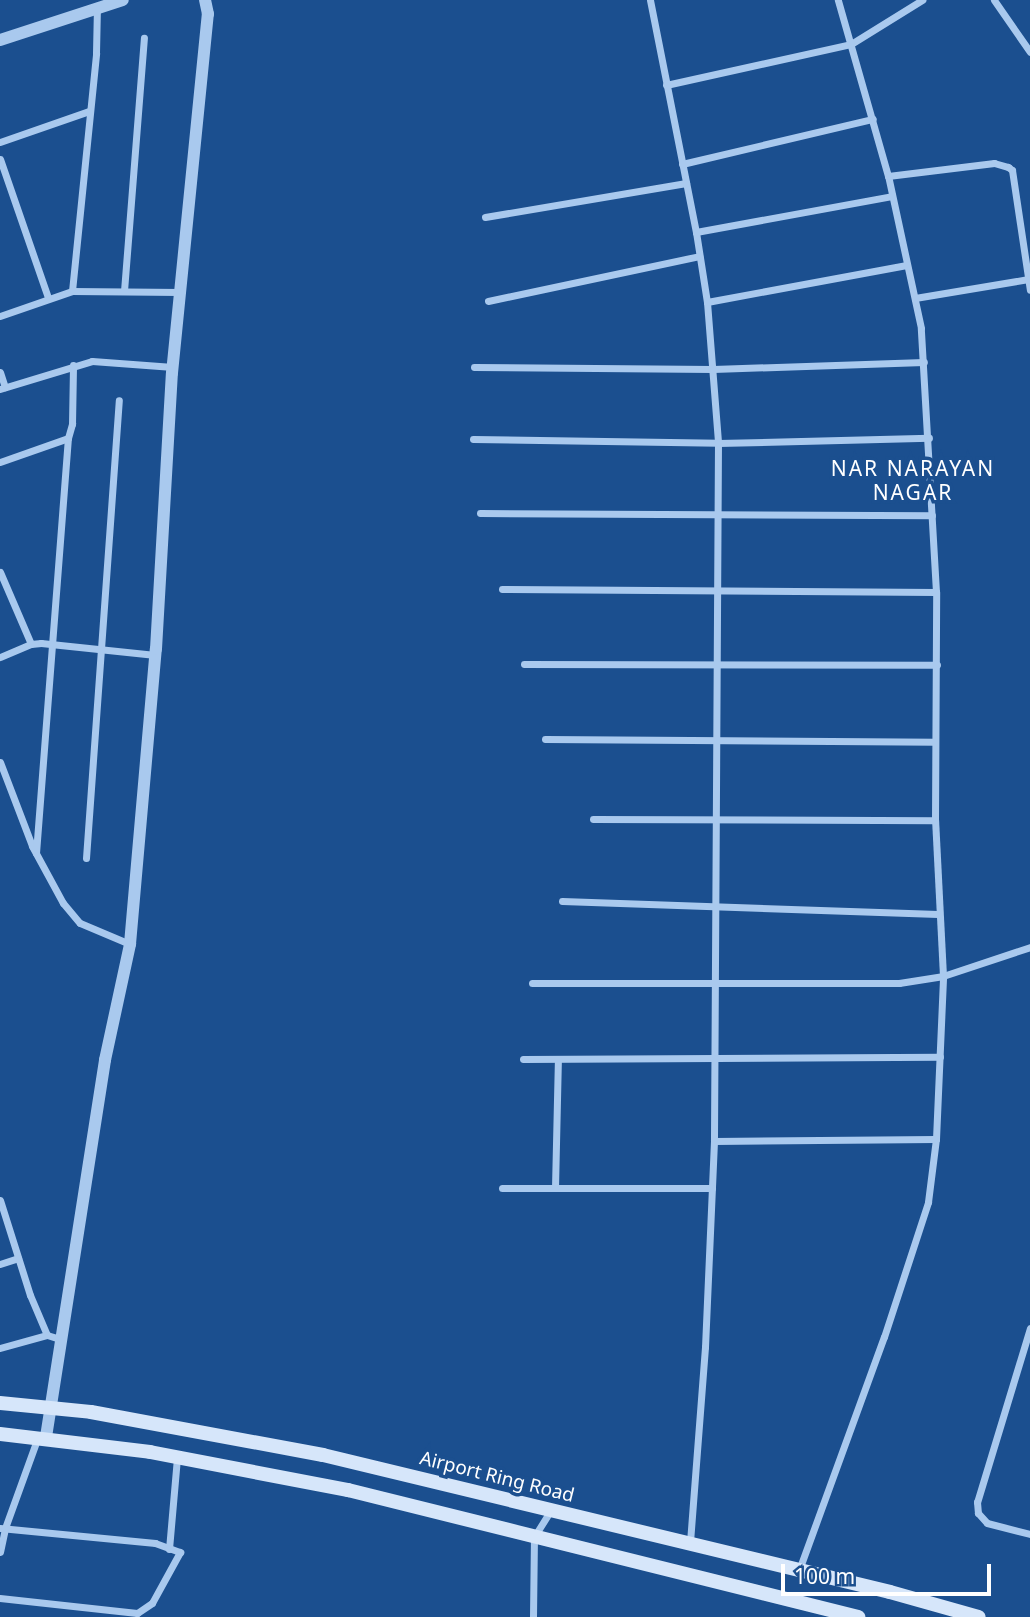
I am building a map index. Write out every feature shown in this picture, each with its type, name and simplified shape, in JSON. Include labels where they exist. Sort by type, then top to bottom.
[{"type":"main road","name":"Airport Ring Road","points":[[0,1403],[48,1407],[323,1455],[799,1570],[979,1617]]},
{"type":"main road","points":[[0,1434],[42,1437],[177,1457],[348,1490],[858,1617]]},
{"type":"street","points":[[0,40],[123,0]]},
{"type":"street","points":[[0,1552],[2,1528],[42,1437],[48,1407],[53,1337],[85,1200],[105,1060],[130,944],[155,654],[173,366],[208,13],[205,0]]},
{"type":"street","points":[[650,0],[696,232],[707,302],[718,443],[714,1142],[705,1347],[690,1544]]},
{"type":"street","points":[[799,1570],[884,1337],[928,1202],[936,1139],[943,976],[934,821],[936,592],[924,362],[915,298],[888,176],[838,0]]},
{"type":"street","points":[[666,85],[851,44],[922,0]]},
{"type":"street","points":[[994,0],[1030,52]]},
{"type":"street","points":[[72,291],[97,7]]},
{"type":"street","points":[[124,291],[144,38]]},
{"type":"street","points":[[0,142],[89,111]]},
{"type":"street","points":[[682,164],[873,120]]},
{"type":"street","points":[[0,159],[48,298]]},
{"type":"street","points":[[888,176],[994,163],[1009,166],[1012,170],[1029,285],[915,298]]},
{"type":"street","points":[[485,217],[686,183]]},
{"type":"street","points":[[696,232],[892,196]]},
{"type":"street","points":[[488,301],[699,256]]},
{"type":"street","points":[[707,302],[907,265]]},
{"type":"street","points":[[0,316],[72,291],[180,292]]},
{"type":"street","points":[[0,372],[3,388],[73,365],[118,361],[173,366]]},
{"type":"street","points":[[474,367],[713,369],[924,362]]},
{"type":"street","points":[[36,853],[50,644],[68,438],[72,424],[73,365]]},
{"type":"street","points":[[86,858],[119,400]]},
{"type":"street","points":[[0,462],[68,438]]},
{"type":"street","points":[[474,439],[718,443],[929,438]]},
{"type":"street","points":[[480,513],[932,515]]},
{"type":"street","points":[[0,572],[31,644]]},
{"type":"street","points":[[502,589],[936,592]]},
{"type":"street","points":[[0,657],[31,644],[155,654]]},
{"type":"street","points":[[524,664],[937,665]]},
{"type":"street","points":[[545,739],[934,742]]},
{"type":"street","points":[[0,762],[36,853],[63,903],[80,923],[130,944]]},
{"type":"street","points":[[593,819],[934,821]]},
{"type":"street","points":[[562,901],[717,904],[938,914]]},
{"type":"street","points":[[533,983],[871,984],[943,976],[1030,947]]},
{"type":"street","points":[[523,1059],[940,1057]]},
{"type":"street","points":[[555,1188],[558,1059]]},
{"type":"street","points":[[714,1142],[936,1139]]},
{"type":"street","points":[[502,1188],[712,1188]]},
{"type":"street","points":[[0,1200],[18,1258],[53,1337]]},
{"type":"street","points":[[0,1264],[18,1258]]},
{"type":"street","points":[[1030,1328],[1026,1359],[977,1502],[978,1513],[988,1523],[1030,1534]]},
{"type":"street","points":[[0,1348],[53,1337]]},
{"type":"street","points":[[169,1549],[177,1457]]},
{"type":"street","points":[[533,1617],[534,1537],[551,1510]]},
{"type":"street","points":[[0,1598],[137,1613],[152,1603],[180,1552],[155,1543],[2,1528]]},
{"type":"district","name":"NAR NARAYAN NAGAR","points":[[913,480]]}]
